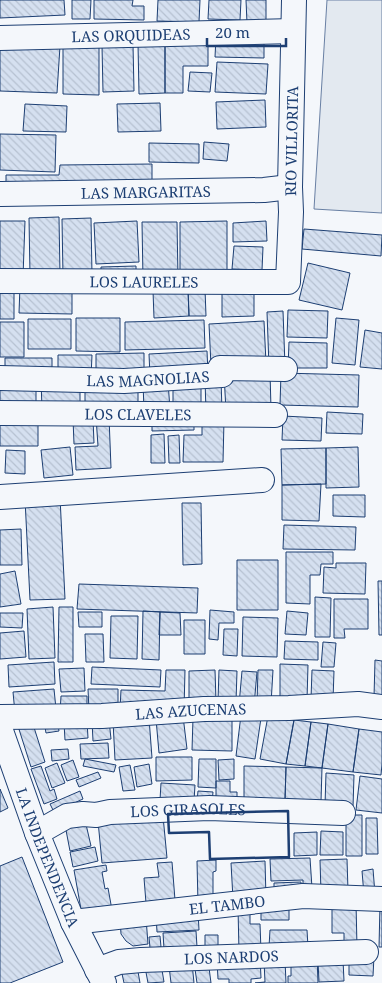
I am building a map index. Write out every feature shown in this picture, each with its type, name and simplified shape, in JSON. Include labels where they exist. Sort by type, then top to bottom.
[{"type":"street","name":"RIO VILLORITA","points":[[288,282],[291,212],[294,0]]},
{"type":"street","name":"LAS ORQUIDEAS","points":[[0,38],[293,31]]},
{"type":"street","name":"LAS MARGARITAS","points":[[1,194],[264,190],[290,187]]},
{"type":"street","name":"LOS LAURELES","points":[[0,281],[288,282]]},
{"type":"street","name":"LAS MAGNOLIAS","points":[[0,378],[124,380],[222,375],[220,368],[285,369]]},
{"type":"street","name":"LOS CLAVELES","points":[[0,414],[274,415]]},
{"type":"street","points":[[0,497],[262,480]]},
{"type":"street","name":"LAS AZUCENAS","points":[[0,718],[102,716],[204,709],[289,708],[358,704],[382,707]]},
{"type":"street","name":"LA INDEPENDENCIA","points":[[0,728],[73,922],[101,976]]},
{"type":"street","name":"LOS GIRASOLES","points":[[38,833],[67,816],[96,815],[110,812],[210,808],[343,813]]},
{"type":"street","name":"EL TAMBO","points":[[73,922],[303,896],[382,899]]},
{"type":"street","name":"LOS NARDOS","points":[[101,976],[118,962],[366,952]]},
{"type":"shaded area","points":[[327,0],[382,0],[382,213],[314,209]]},
{"type":"building","points":[[0,0],[64,0],[65,15],[0,18]]},
{"type":"building","points":[[72,0],[91,0],[90,19],[72,19]]},
{"type":"building","points":[[94,0],[133,0],[132,6],[144,6],[144,20],[94,19]]},
{"type":"building","points":[[158,0],[200,0],[199,22],[157,21]]},
{"type":"building","points":[[209,0],[241,0],[240,20],[208,19]]},
{"type":"building","points":[[246,0],[266,0],[266,23],[247,23]]},
{"type":"building","points":[[216,37],[264,38],[264,58],[215,57]]},
{"type":"building","points":[[208,42],[208,66],[183,66],[183,93],[165,93],[165,44]]},
{"type":"building","points":[[0,43],[60,46],[57,93],[0,91]]},
{"type":"building","points":[[138,44],[165,44],[165,93],[139,94]]},
{"type":"building","points":[[133,45],[134,91],[103,92],[102,46]]},
{"type":"building","points":[[63,46],[99,46],[99,95],[63,94]]},
{"type":"building","points":[[217,62],[268,64],[266,94],[215,92]]},
{"type":"building","points":[[190,72],[212,73],[210,92],[188,91]]},
{"type":"building","points":[[265,100],[266,127],[217,129],[216,102]]},
{"type":"building","points":[[160,103],[161,131],[118,132],[117,104]]},
{"type":"building","points":[[25,104],[67,106],[66,132],[23,131]]},
{"type":"building","points":[[0,134],[56,135],[55,172],[0,170]]},
{"type":"building","points":[[204,142],[229,144],[227,161],[203,159]]},
{"type":"building","points":[[149,143],[199,144],[199,163],[149,162]]},
{"type":"building","points":[[152,164],[152,183],[6,184],[6,175],[59,175],[60,165]]},
{"type":"building","points":[[59,217],[60,274],[30,275],[29,218]]},
{"type":"building","points":[[91,218],[92,275],[63,276],[62,219]]},
{"type":"building","points":[[0,221],[25,221],[23,277],[0,276]]},
{"type":"building","points":[[137,221],[139,262],[96,264],[94,223]]},
{"type":"building","points":[[227,221],[227,279],[180,279],[180,222]]},
{"type":"building","points":[[266,221],[267,241],[233,242],[233,223]]},
{"type":"building","points":[[142,222],[177,222],[178,278],[143,279]]},
{"type":"building","points":[[304,229],[382,235],[381,256],[302,249]]},
{"type":"building","points":[[234,246],[263,247],[262,270],[232,269]]},
{"type":"building","points":[[308,263],[350,273],[342,310],[299,300]]},
{"type":"building","points":[[136,266],[136,277],[101,279],[101,267]]},
{"type":"building","points":[[222,285],[254,285],[254,316],[222,317]]},
{"type":"building","points":[[20,286],[72,286],[72,314],[19,313]]},
{"type":"building","points":[[0,288],[14,288],[14,319],[0,319]]},
{"type":"building","points":[[188,289],[189,316],[154,318],[153,291]]},
{"type":"building","points":[[188,289],[205,289],[206,316],[189,316]]},
{"type":"building","points":[[288,310],[328,311],[327,338],[287,337]]},
{"type":"building","points":[[283,311],[285,366],[269,367],[267,312]]},
{"type":"building","points":[[76,318],[120,318],[120,352],[76,351]]},
{"type":"building","points":[[336,318],[359,320],[355,365],[332,363]]},
{"type":"building","points":[[28,319],[71,319],[71,349],[28,349]]},
{"type":"building","points":[[204,320],[205,348],[125,350],[125,322]]},
{"type":"building","points":[[264,321],[266,363],[211,366],[209,324]]},
{"type":"building","points":[[0,322],[24,322],[24,357],[0,357]]},
{"type":"building","points":[[365,330],[382,333],[382,369],[360,367]]},
{"type":"building","points":[[289,342],[327,343],[327,368],[288,368]]},
{"type":"building","points":[[207,351],[208,374],[150,376],[149,354]]},
{"type":"building","points":[[144,353],[144,376],[96,377],[96,354]]},
{"type":"building","points":[[58,355],[92,355],[91,377],[58,377]]},
{"type":"building","points":[[5,358],[52,358],[52,376],[5,376]]},
{"type":"building","points":[[270,372],[271,409],[226,411],[224,374]]},
{"type":"building","points":[[281,373],[359,375],[358,407],[280,405]]},
{"type":"building","points":[[221,378],[222,412],[206,413],[205,379]]},
{"type":"building","points":[[41,380],[80,380],[80,409],[42,409]]},
{"type":"building","points":[[173,380],[201,380],[201,412],[173,412]]},
{"type":"building","points":[[0,381],[36,381],[36,410],[0,410]]},
{"type":"building","points":[[168,381],[170,410],[144,411],[143,382]]},
{"type":"building","points":[[85,383],[138,383],[138,410],[85,409]]},
{"type":"building","points":[[327,412],[363,414],[362,434],[326,433]]},
{"type":"building","points":[[0,416],[38,417],[38,446],[0,446]]},
{"type":"building","points":[[194,416],[194,430],[152,431],[152,417]]},
{"type":"building","points":[[283,416],[322,418],[321,441],[282,440]]},
{"type":"building","points":[[96,417],[109,417],[111,468],[76,470],[75,447],[98,446]]},
{"type":"building","points":[[73,419],[93,419],[94,443],[74,444]]},
{"type":"building","points":[[202,419],[224,420],[223,462],[183,462],[184,435],[202,435]]},
{"type":"building","points":[[164,434],[165,463],[151,463],[151,435]]},
{"type":"building","points":[[179,435],[180,463],[169,463],[168,436]]},
{"type":"building","points":[[70,447],[73,475],[44,478],[41,450]]},
{"type":"building","points":[[358,447],[359,487],[326,488],[326,448]]},
{"type":"building","points":[[326,448],[326,484],[282,485],[281,449]]},
{"type":"building","points":[[6,450],[25,451],[25,474],[5,473]]},
{"type":"building","points":[[321,484],[319,521],[282,520],[282,485]]},
{"type":"building","points":[[333,495],[365,495],[365,517],[333,516]]},
{"type":"building","points":[[60,497],[65,599],[30,600],[25,499]]},
{"type":"building","points":[[182,503],[201,503],[202,564],[183,565]]},
{"type":"building","points":[[284,525],[356,527],[355,550],[283,549]]},
{"type":"building","points":[[21,529],[22,565],[0,565],[0,530]]},
{"type":"building","points":[[286,552],[333,552],[333,564],[321,564],[320,575],[310,575],[310,604],[286,603]]},
{"type":"building","points":[[237,560],[278,560],[278,610],[237,610]]},
{"type":"building","points":[[336,563],[366,563],[365,594],[323,593],[324,567],[336,568]]},
{"type":"building","points":[[15,571],[21,604],[0,607],[0,574]]},
{"type":"building","points":[[378,581],[382,581],[382,635],[379,635]]},
{"type":"building","points":[[79,584],[198,588],[197,613],[77,609]]},
{"type":"building","points":[[315,597],[331,598],[330,637],[315,637]]},
{"type":"building","points":[[334,599],[368,599],[368,629],[344,629],[345,638],[334,638]]},
{"type":"building","points":[[53,607],[55,658],[29,659],[27,609]]},
{"type":"building","points":[[59,607],[73,607],[73,662],[58,662]]},
{"type":"building","points":[[210,610],[234,612],[234,623],[219,623],[218,640],[209,639]]},
{"type":"building","points":[[143,611],[160,612],[159,660],[142,659]]},
{"type":"building","points":[[287,611],[308,613],[306,635],[285,634]]},
{"type":"building","points":[[78,612],[102,612],[102,627],[79,627]]},
{"type":"building","points":[[160,612],[180,613],[181,635],[159,635]]},
{"type":"building","points":[[0,613],[23,613],[22,628],[0,627]]},
{"type":"building","points":[[111,616],[138,616],[137,659],[110,658]]},
{"type":"building","points":[[243,617],[278,618],[277,657],[242,656]]},
{"type":"building","points":[[184,620],[205,620],[205,654],[184,654]]},
{"type":"building","points":[[224,629],[238,629],[237,656],[223,655]]},
{"type":"building","points":[[24,631],[26,657],[0,659],[0,633]]},
{"type":"building","points":[[85,634],[103,634],[104,662],[86,662]]},
{"type":"building","points":[[285,641],[318,642],[318,660],[284,659]]},
{"type":"building","points":[[323,642],[336,643],[334,667],[321,667]]},
{"type":"building","points":[[375,660],[382,661],[382,698],[374,697]]},
{"type":"building","points":[[54,662],[55,684],[9,687],[8,665]]},
{"type":"building","points":[[280,664],[308,665],[307,700],[280,699]]},
{"type":"building","points":[[92,667],[161,670],[160,687],[91,684]]},
{"type":"building","points":[[84,668],[85,691],[61,692],[59,669]]},
{"type":"building","points":[[166,670],[185,670],[184,710],[120,709],[121,690],[165,691]]},
{"type":"building","points":[[215,670],[216,702],[189,702],[189,671]]},
{"type":"building","points":[[219,670],[237,671],[236,702],[218,701]]},
{"type":"building","points":[[258,670],[273,670],[271,704],[257,703]]},
{"type":"building","points":[[312,670],[334,671],[333,700],[311,699]]},
{"type":"building","points":[[242,671],[257,672],[254,706],[239,705]]},
{"type":"building","points":[[54,689],[56,709],[15,713],[13,692]]},
{"type":"building","points":[[88,689],[118,689],[118,710],[89,711]]},
{"type":"building","points":[[61,696],[87,696],[87,713],[60,713]]},
{"type":"building","points":[[241,715],[261,718],[255,759],[236,756]]},
{"type":"building","points":[[183,716],[187,749],[159,753],[156,719]]},
{"type":"building","points":[[268,716],[294,720],[286,764],[260,759]]},
{"type":"building","points":[[31,718],[45,762],[31,767],[17,723]]},
{"type":"building","points":[[149,718],[152,758],[115,760],[113,721]]},
{"type":"building","points":[[193,718],[232,719],[232,751],[192,750]]},
{"type":"building","points":[[57,720],[59,731],[46,733],[44,721]]},
{"type":"building","points":[[109,720],[111,739],[93,741],[92,721]]},
{"type":"building","points":[[294,720],[311,722],[305,766],[286,764]]},
{"type":"building","points":[[87,721],[88,738],[65,740],[64,723]]},
{"type":"building","points":[[311,722],[328,724],[322,768],[305,766]]},
{"type":"building","points":[[328,724],[359,729],[353,772],[322,768]]},
{"type":"building","points":[[359,729],[382,732],[381,775],[353,772]]},
{"type":"building","points":[[108,743],[109,758],[81,759],[80,744]]},
{"type":"building","points":[[68,749],[69,759],[52,761],[51,750]]},
{"type":"building","points":[[156,757],[192,757],[192,780],[156,781]]},
{"type":"building","points":[[85,759],[116,765],[114,772],[83,766]]},
{"type":"building","points":[[199,759],[216,759],[216,788],[198,787]]},
{"type":"building","points":[[234,759],[234,779],[219,780],[218,760]]},
{"type":"building","points":[[73,760],[79,777],[67,781],[61,765]]},
{"type":"building","points":[[57,763],[65,783],[52,788],[45,768]]},
{"type":"building","points":[[149,764],[152,784],[137,787],[134,767]]},
{"type":"building","points":[[130,765],[135,790],[123,791],[119,767]]},
{"type":"building","points":[[41,766],[50,791],[54,789],[57,799],[44,804],[31,769]]},
{"type":"building","points":[[244,766],[286,767],[285,800],[244,800]]},
{"type":"building","points":[[286,767],[322,768],[321,801],[285,800]]},
{"type":"building","points":[[98,772],[101,778],[79,787],[76,780]]},
{"type":"building","points":[[326,773],[354,775],[353,807],[325,805]]},
{"type":"building","points":[[360,776],[382,779],[382,813],[356,810]]},
{"type":"building","points":[[216,781],[230,781],[230,792],[237,792],[237,804],[216,805]]},
{"type":"building","points":[[161,783],[195,785],[194,801],[160,800]]},
{"type":"building","points":[[0,789],[8,808],[0,812]]},
{"type":"building","points":[[80,791],[83,799],[54,812],[50,804]]},
{"type":"building","points":[[198,791],[213,792],[212,803],[197,802]]},
{"type":"building","points":[[346,815],[362,815],[362,856],[346,856]]},
{"type":"building","points":[[163,816],[167,858],[102,863],[98,821]]},
{"type":"building","points":[[366,818],[377,818],[378,854],[366,854]]},
{"type":"building","points":[[85,820],[91,846],[70,851],[65,825]]},
{"type":"building","points":[[321,831],[343,832],[343,855],[320,855]]},
{"type":"building","points":[[317,832],[317,855],[294,856],[294,833]]},
{"type":"building","points":[[95,847],[98,861],[73,867],[70,852]]},
{"type":"building","points":[[22,857],[63,962],[10,983],[0,983],[0,866]]},
{"type":"building","points":[[310,858],[312,888],[303,888],[303,880],[271,881],[270,859]]},
{"type":"building","points":[[347,859],[348,891],[321,893],[320,860]]},
{"type":"building","points":[[216,860],[216,871],[213,872],[213,903],[198,904],[197,861]]},
{"type":"building","points":[[265,861],[266,898],[233,899],[231,863]]},
{"type":"building","points":[[172,862],[175,900],[146,903],[144,878],[159,877],[157,863]]},
{"type":"building","points":[[106,865],[107,871],[102,872],[105,889],[108,888],[112,910],[82,915],[74,870]]},
{"type":"building","points":[[373,869],[375,894],[364,895],[362,871]]},
{"type":"building","points":[[301,882],[301,891],[274,892],[274,883]]},
{"type":"building","points":[[332,902],[356,902],[357,948],[344,948],[344,933],[332,933]]},
{"type":"building","points":[[380,905],[382,905],[382,947],[379,947]]},
{"type":"building","points":[[238,908],[250,908],[250,924],[260,924],[261,951],[239,952]]},
{"type":"building","points":[[261,908],[289,909],[289,920],[261,920]]},
{"type":"building","points":[[198,912],[199,930],[157,932],[156,915]]},
{"type":"building","points":[[146,918],[148,944],[133,946],[121,934],[120,920]]},
{"type":"building","points":[[270,930],[307,930],[308,947],[269,947]]},
{"type":"building","points":[[196,931],[197,947],[164,949],[163,933]]},
{"type":"building","points":[[205,935],[218,935],[218,946],[205,946]]},
{"type":"building","points":[[160,936],[161,947],[150,948],[149,937]]},
{"type":"building","points":[[349,955],[374,956],[373,976],[349,975]]},
{"type":"building","points":[[317,956],[318,983],[288,983],[288,976],[291,976],[291,965]]},
{"type":"building","points":[[260,957],[261,978],[251,979],[251,983],[229,983],[229,979],[218,979],[217,960]]},
{"type":"building","points":[[208,960],[211,983],[197,983],[194,962]]},
{"type":"building","points":[[285,960],[286,983],[255,983],[265,982],[264,961]]},
{"type":"building","points":[[343,960],[344,981],[319,982],[318,961]]},
{"type":"building","points":[[192,963],[194,983],[171,983],[169,966]]},
{"type":"building","points":[[161,964],[164,982],[148,983],[145,967]]},
{"type":"building","points":[[137,966],[140,983],[124,983],[121,969]]},
{"type":"wall","points":[[288,811],[289,857],[210,859],[209,832],[169,833],[168,814],[288,811]]}]
